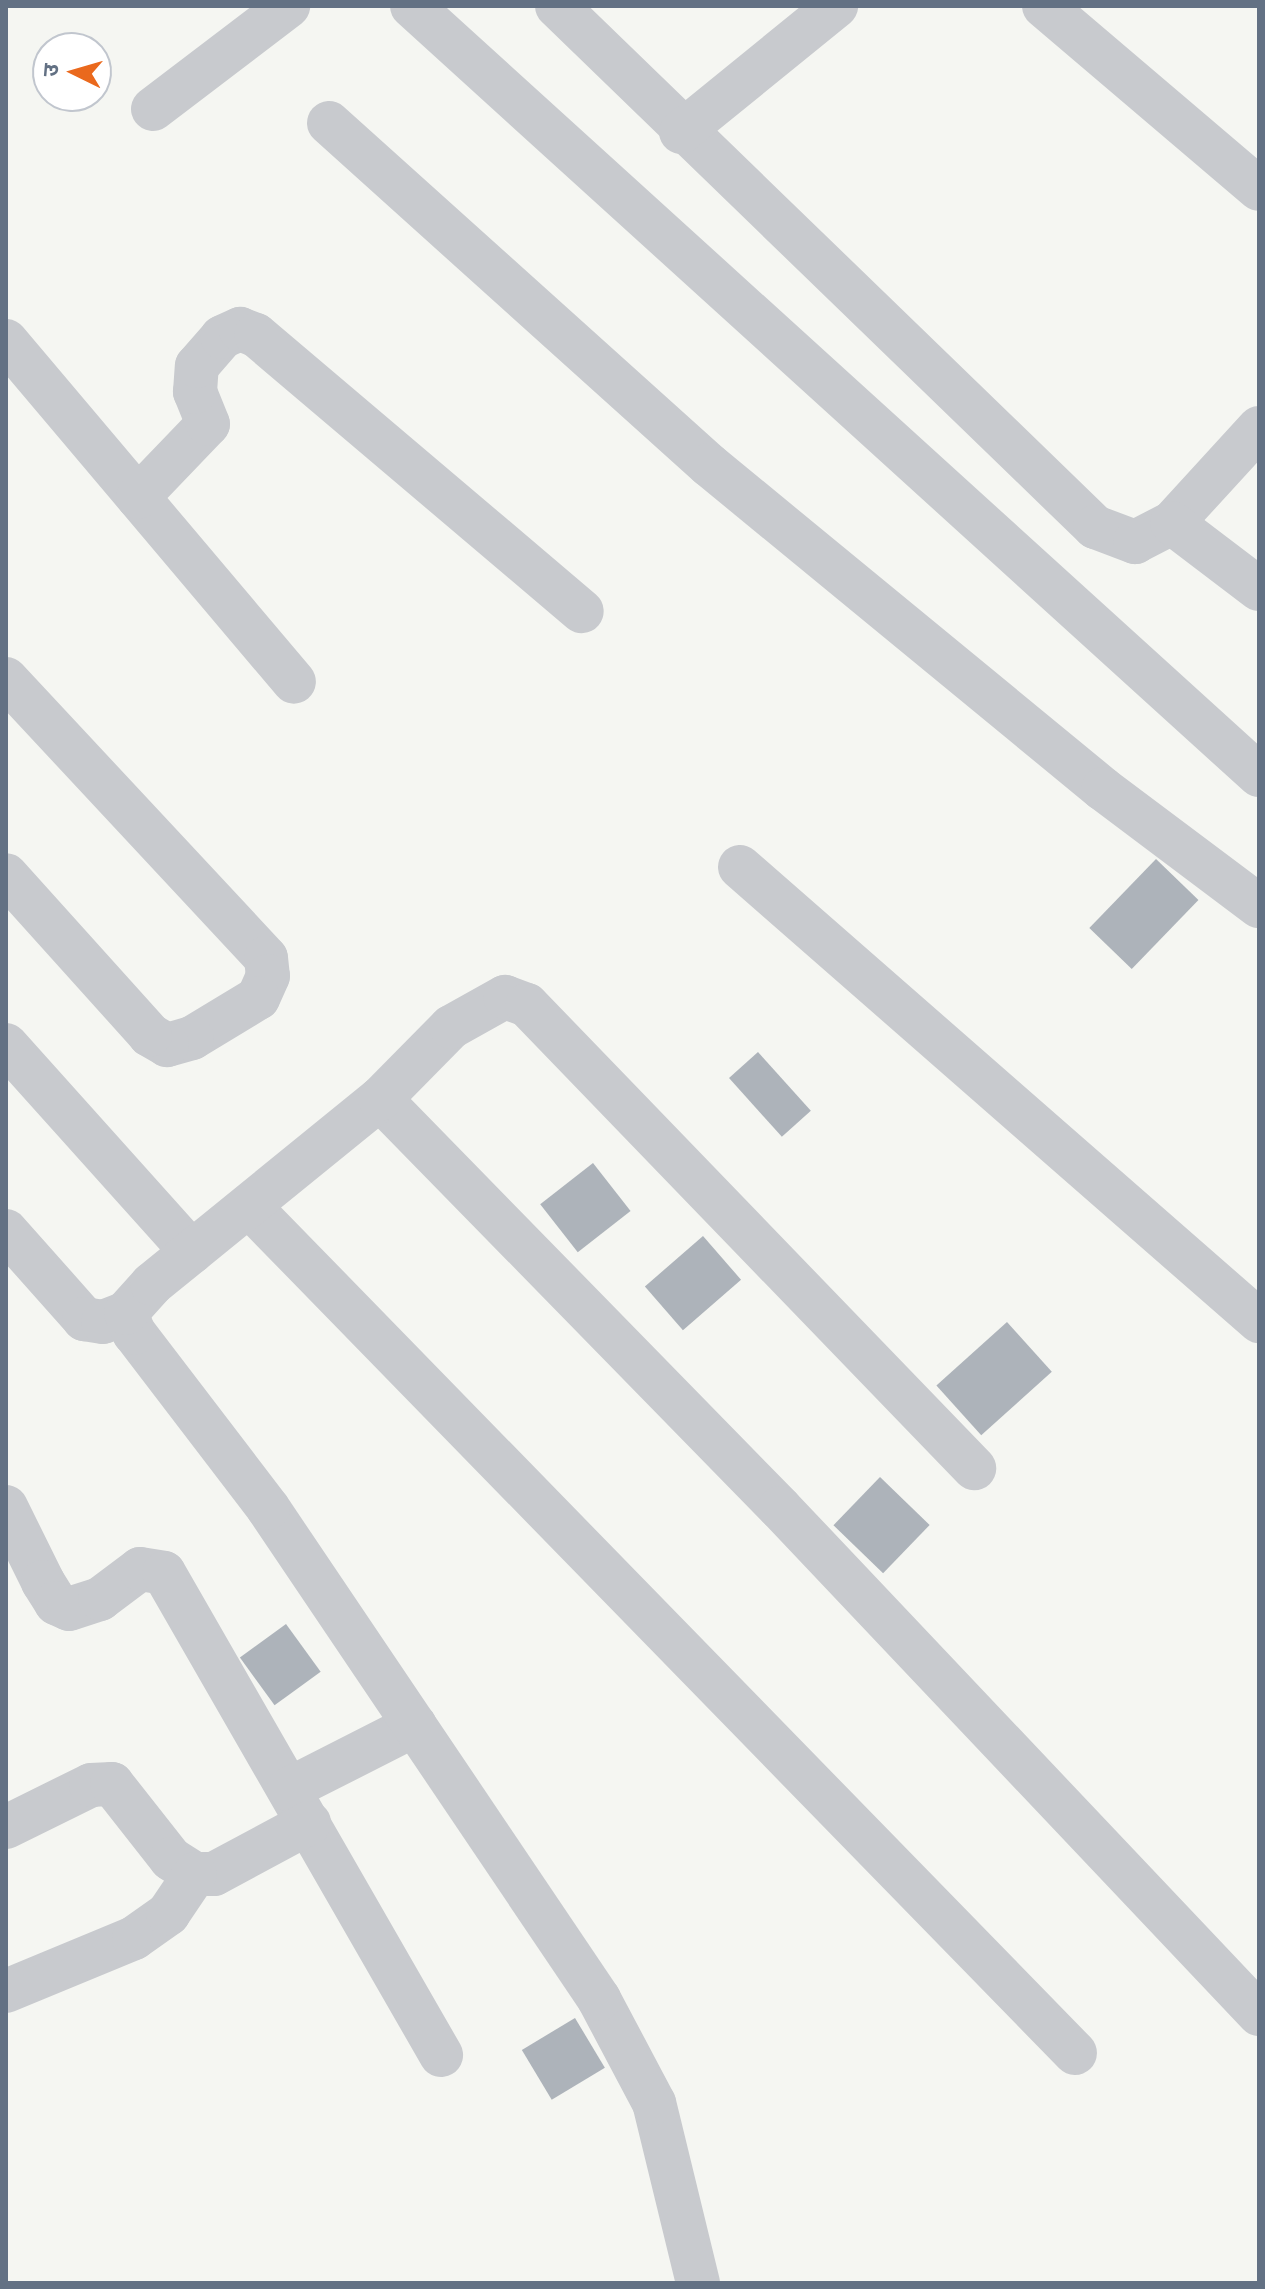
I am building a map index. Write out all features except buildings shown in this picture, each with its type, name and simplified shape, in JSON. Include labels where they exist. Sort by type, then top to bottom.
[{"type":"street","points":[[153,109],[288,6]]},
{"type":"street","points":[[412,6],[1259,775]]},
{"type":"street","points":[[681,132],[836,6]]},
{"type":"street","points":[[1044,6],[1259,189]]},
{"type":"street","points":[[579,12],[681,132],[1095,527],[1135,542],[1172,523],[1259,428]]},
{"type":"street","points":[[329,123],[709,465],[1103,789],[1259,906]]},
{"type":"street","points":[[138,497],[208,424],[195,392],[197,366],[222,337],[240,329],[256,335],[582,611]]},
{"type":"street","points":[[6,341],[294,682]]},
{"type":"street","points":[[1172,523],[1259,589]]},
{"type":"street","points":[[6,679],[266,958],[268,976],[258,998],[192,1038],[167,1045],[150,1035],[6,875]]},
{"type":"street","points":[[740,867],[1259,1321]]},
{"type":"street","points":[[6,1231],[84,1319],[103,1322],[126,1313],[192,1252],[380,1099],[479,1008],[505,997],[527,1005],[974,1468]]},
{"type":"street","points":[[6,1045],[192,1252]]},
{"type":"street","points":[[380,1099],[780,1508],[1259,2014]]},
{"type":"street","points":[[249,1206],[1075,2053]]},
{"type":"street","points":[[126,1313],[415,1725],[599,1999],[654,2103],[698,2283]]},
{"type":"street","points":[[6,1507],[43,1582],[56,1603],[69,1609],[100,1599],[140,1569],[164,1573],[441,2055]]},
{"type":"street","points":[[6,1827],[91,1785],[112,1784],[171,1859],[195,1874],[214,1874],[240,1863],[299,1806],[415,1725]]},
{"type":"street","points":[[6,1991],[134,1938],[168,1914],[195,1874]]}]
